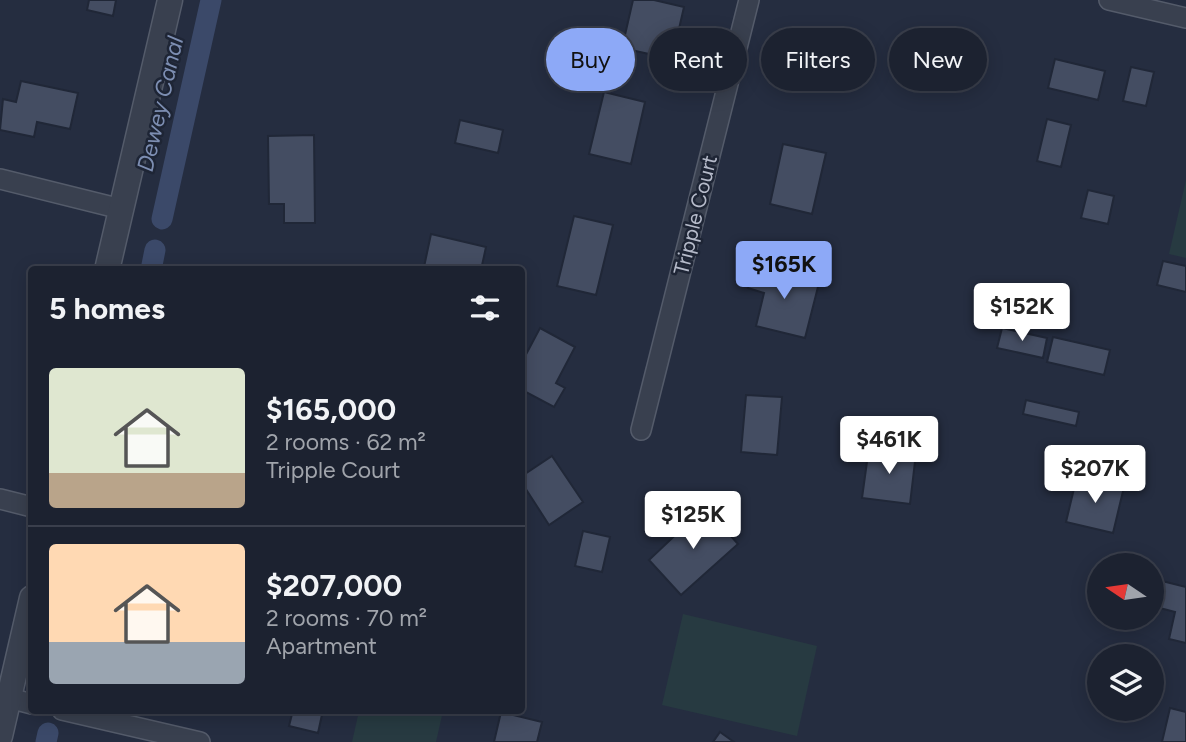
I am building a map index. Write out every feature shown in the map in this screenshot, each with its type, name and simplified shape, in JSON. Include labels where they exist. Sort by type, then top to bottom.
[{"type":"street","points":[[108,266],[170,0]]},
{"type":"street","name":"Tripple Court","points":[[640,430],[749,0]]},
{"type":"street","points":[[1109,0],[1186,18]]},
{"type":"street","points":[[0,179],[121,209]]},
{"type":"street","points":[[0,499],[28,505]]},
{"type":"street","points":[[0,736],[20,701],[28,632]]},
{"type":"street","points":[[79,714],[200,742]]},
{"type":"shaded area","points":[[1186,180],[1186,258],[1169,254]]},
{"type":"shaded area","points":[[683,614],[817,646],[797,736],[662,705]]},
{"type":"shaded area","points":[[358,714],[442,714],[436,742],[352,742]]},
{"type":"building","points":[[89,0],[116,0],[113,16],[87,10]]},
{"type":"building","points":[[633,0],[654,0],[684,7],[679,28],[649,28],[649,54],[635,51],[635,28],[627,28]]},
{"type":"building","points":[[1055,59],[1105,71],[1098,100],[1048,88]]},
{"type":"building","points":[[1131,67],[1154,72],[1146,106],[1123,101]]},
{"type":"building","points":[[21,81],[78,93],[70,129],[37,122],[34,137],[0,130],[3,99],[16,102]]},
{"type":"building","points":[[604,92],[645,102],[631,164],[589,154]]},
{"type":"building","points":[[1047,119],[1071,125],[1061,167],[1037,161]]},
{"type":"building","points":[[460,120],[503,130],[498,153],[455,143]]},
{"type":"building","points":[[314,135],[315,223],[284,223],[284,204],[269,204],[268,136]]},
{"type":"building","points":[[783,144],[826,153],[812,214],[770,204]]},
{"type":"building","points":[[1088,190],[1114,196],[1108,224],[1081,218]]},
{"type":"building","points":[[574,216],[613,225],[596,295],[557,286]]},
{"type":"building","points":[[431,234],[486,247],[482,266],[424,266]]},
{"type":"building","points":[[1163,261],[1186,266],[1186,292],[1157,285]]},
{"type":"building","points":[[753,266],[819,283],[805,338],[756,326],[764,293],[748,288]]},
{"type":"building","points":[[540,328],[575,347],[556,383],[565,388],[554,407],[525,392],[525,356]]},
{"type":"building","points":[[1002,328],[1047,338],[1043,358],[997,348]]},
{"type":"building","points":[[1053,337],[1110,350],[1104,375],[1047,362]]},
{"type":"building","points":[[746,395],[782,397],[777,455],[741,452]]},
{"type":"building","points":[[1026,400],[1079,412],[1076,426],[1023,414]]},
{"type":"building","points":[[869,447],[916,453],[910,504],[862,498]]},
{"type":"building","points":[[552,456],[583,502],[549,525],[525,488],[525,474]]},
{"type":"building","points":[[1077,476],[1124,487],[1113,533],[1066,522]]},
{"type":"building","points":[[705,507],[738,544],[681,595],[649,560]]},
{"type":"building","points":[[583,531],[610,537],[602,572],[575,566]]},
{"type":"building","points":[[1164,582],[1186,587],[1186,643],[1169,639],[1175,612],[1164,609]]},
{"type":"building","points":[[1170,708],[1186,712],[1186,742],[1162,742]]},
{"type":"building","points":[[292,714],[322,714],[318,733],[289,726]]},
{"type":"building","points":[[501,714],[542,722],[537,742],[494,742]]},
{"type":"building","points":[[720,732],[734,742],[713,742]]},
{"type":"waterway","name":"Dewey Canal","points":[[162,219],[211,0]]},
{"type":"waterway","name":"Dewey Canal","points":[[152,266],[155,250]]},
{"type":"waterway","name":"Dewey Canal","points":[[46,742],[48,733]]}]
